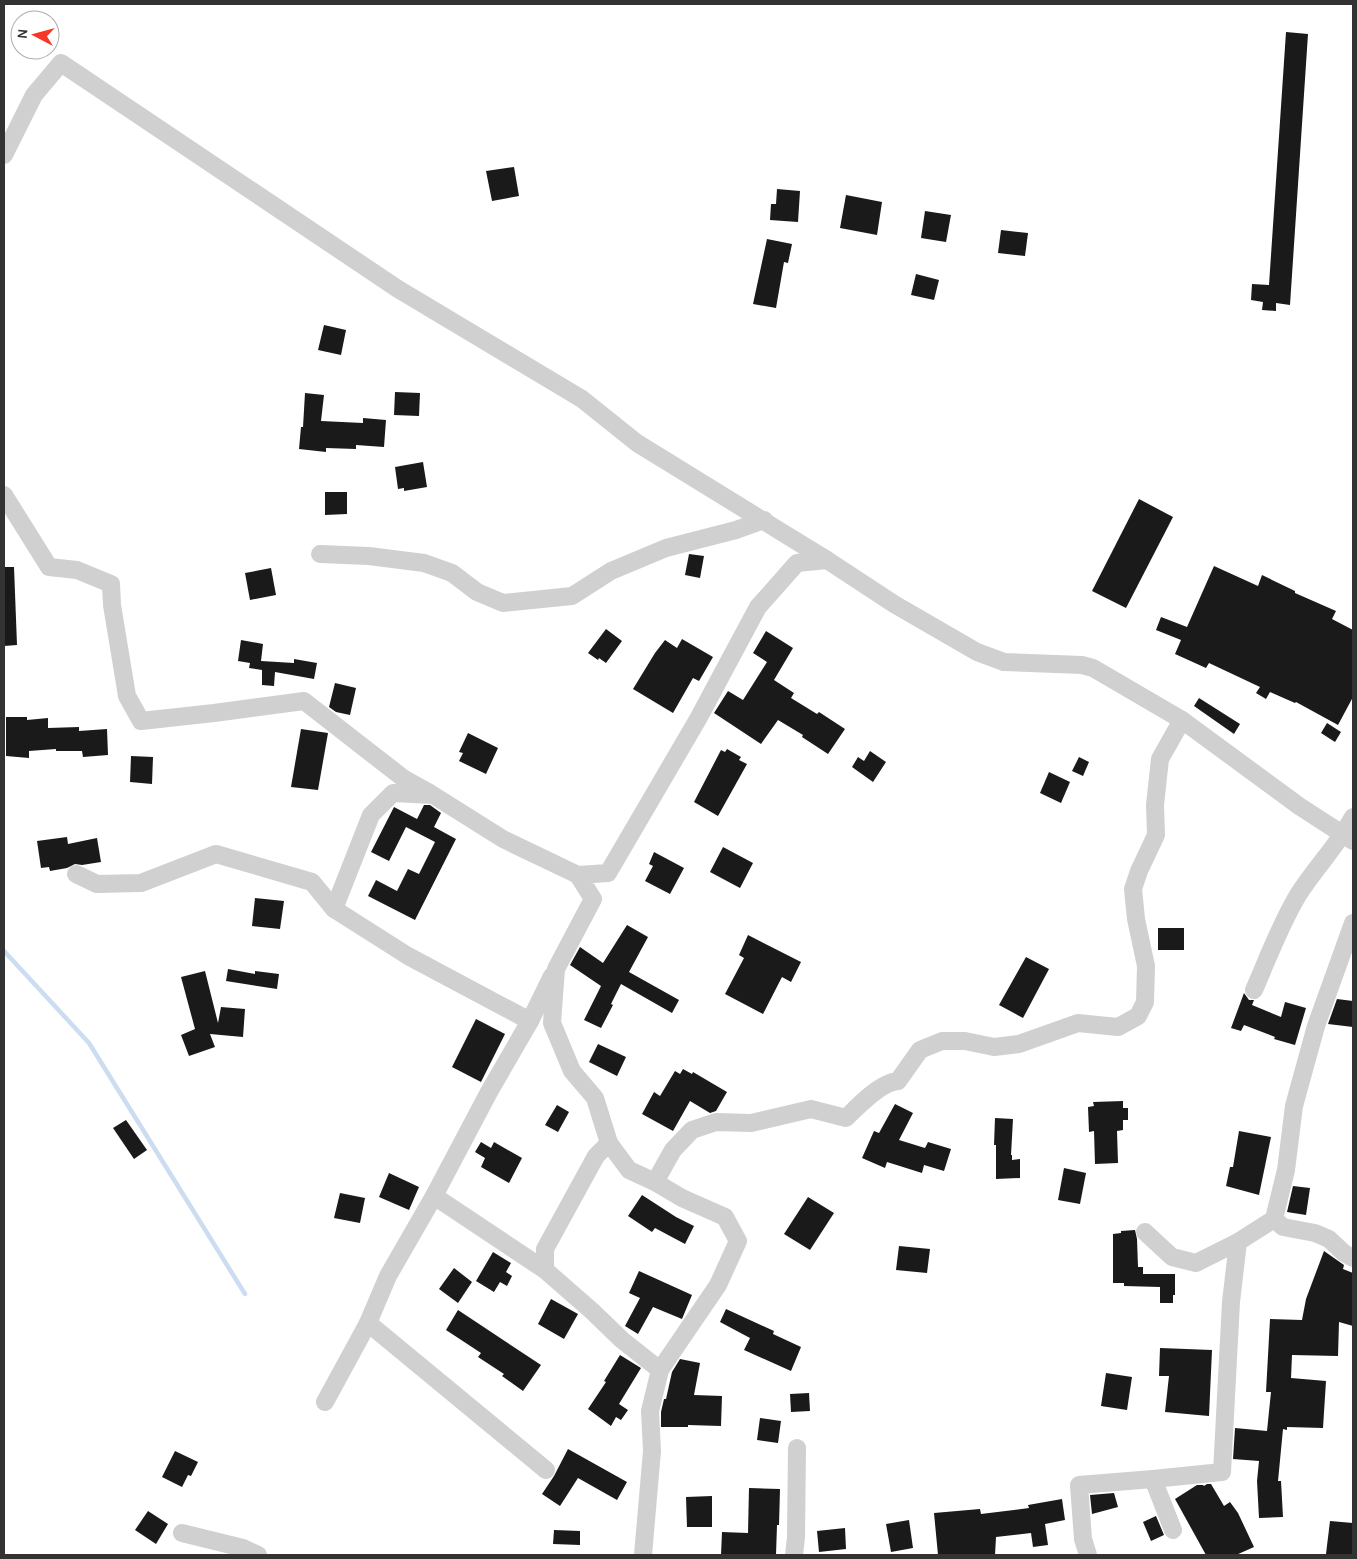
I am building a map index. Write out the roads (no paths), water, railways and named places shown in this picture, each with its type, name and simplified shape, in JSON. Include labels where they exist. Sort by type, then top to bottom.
[{"type":"street","points":[[4,155],[34,95],[61,63],[398,288],[582,399],[637,443],[764,520],[894,604],[977,652],[1004,662],[1082,665],[1093,668],[1182,720],[1299,806],[1348,838]]},
{"type":"street","points":[[4,495],[49,567],[77,570],[111,584],[112,605],[127,696],[141,721],[304,701],[403,778],[503,839],[578,876],[593,899],[530,1021],[388,1276],[368,1323],[325,1402]]},
{"type":"street","points":[[320,554],[369,556],[424,563],[452,573],[477,592],[503,603],[572,596],[611,571],[666,548],[736,530],[764,520]]},
{"type":"street","points":[[578,876],[608,873],[698,719],[758,607],[797,563],[827,560]]},
{"type":"street","points":[[656,1182],[673,1150],[692,1130],[716,1122],[751,1123],[811,1109],[846,1118],[868,1097],[892,1081],[898,1081],[920,1050],[942,1041],[965,1041],[994,1047],[1019,1044],[1078,1023],[1118,1027],[1138,1016],[1145,1002],[1146,966],[1136,919],[1133,889],[1139,871],[1156,835],[1156,805],[1160,759],[1182,720]]},
{"type":"street","points":[[334,909],[371,815],[392,793],[433,795]]},
{"type":"street","points":[[1254,990],[1279,931],[1298,896],[1314,872],[1348,838],[1353,817]]},
{"type":"street","points":[[76,874],[97,884],[141,883],[216,854],[312,882],[334,909],[408,956],[530,1021]]},
{"type":"street","points":[[1145,1232],[1172,1257],[1196,1263],[1238,1242],[1274,1218],[1286,1170],[1294,1106],[1316,1026],[1353,923]]},
{"type":"street","points":[[556,969],[552,1023],[572,1071],[595,1098],[608,1143],[629,1170],[656,1182],[682,1198],[725,1217],[738,1241],[718,1285],[660,1370],[650,1412],[652,1451],[643,1555]]},
{"type":"street","points":[[545,1270],[545,1249],[596,1156],[608,1143]]},
{"type":"street","points":[[434,1196],[545,1270],[592,1310],[622,1340],[660,1370]]},
{"type":"street","points":[[1274,1218],[1283,1226],[1315,1233],[1329,1239],[1344,1253],[1353,1258]]},
{"type":"street","points":[[1088,1555],[1083,1539],[1079,1485],[1222,1472],[1231,1302],[1238,1242]]},
{"type":"street","points":[[368,1323],[546,1470]]},
{"type":"street","points":[[794,1555],[796,1537],[796,1448]]},
{"type":"street","points":[[1153,1479],[1173,1530]]},
{"type":"street","points":[[182,1533],[244,1548],[258,1555]]},
{"type":"waterway","points":[[4,951],[89,1043],[245,1294]]}]
